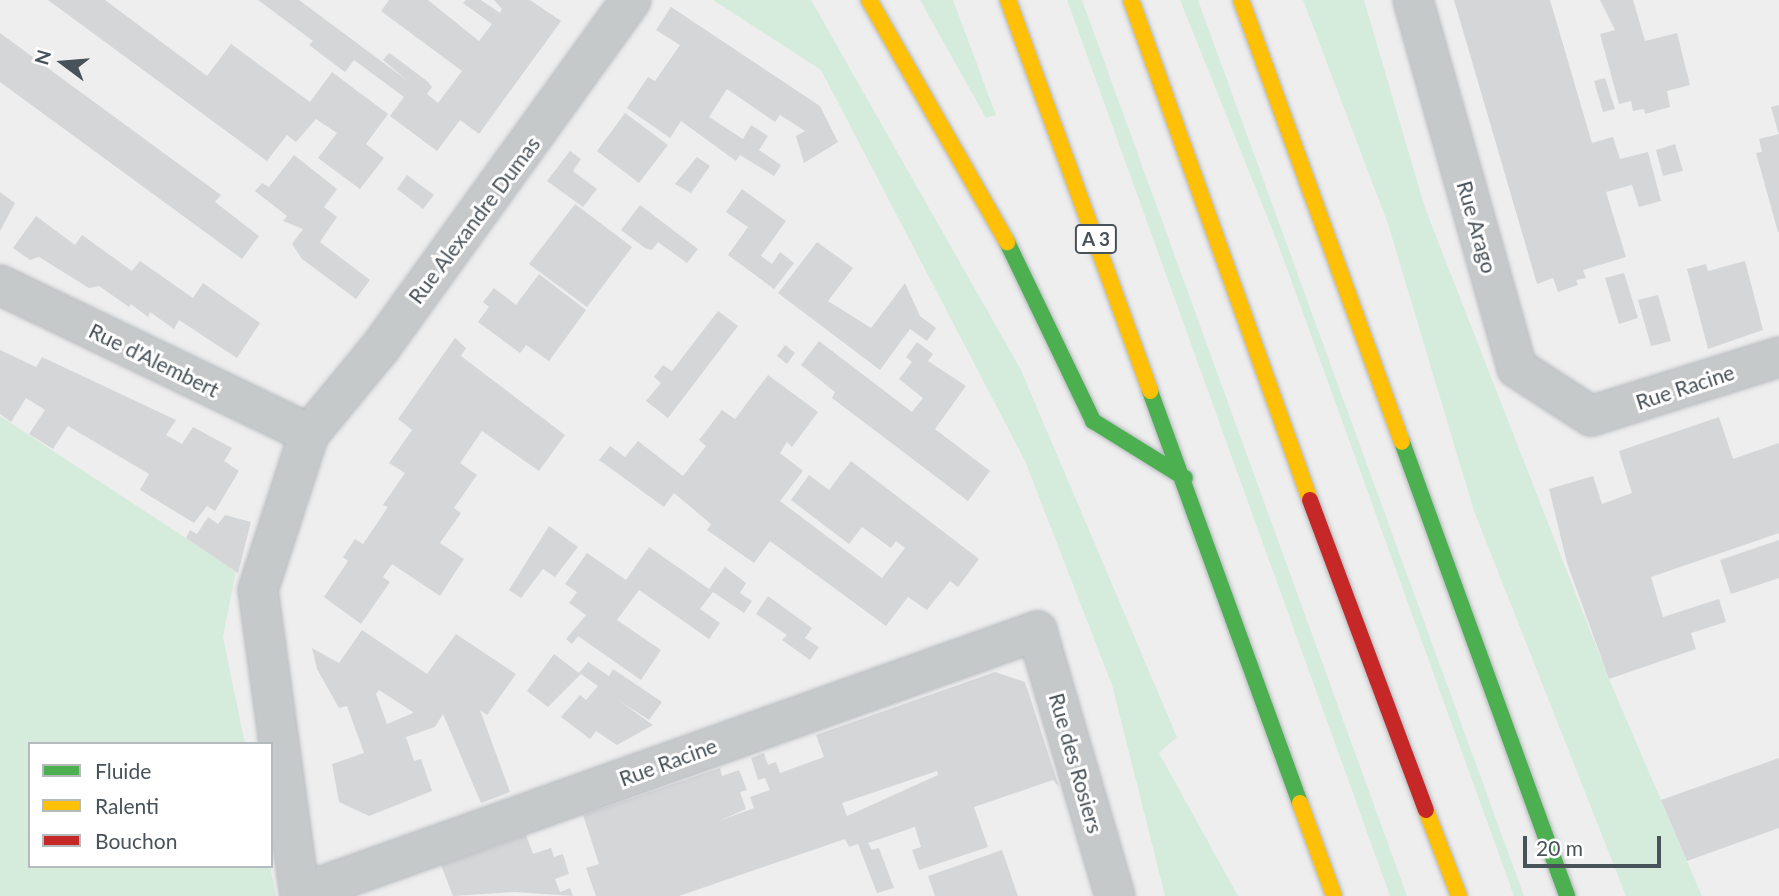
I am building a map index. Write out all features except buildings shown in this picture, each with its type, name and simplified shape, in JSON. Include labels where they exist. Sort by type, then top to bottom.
[{"type":"highway","points":[[869,0],[1016,259],[1093,421],[1185,478]]},
{"type":"highway","name":"A 3","points":[[1008,0],[1185,478],[1334,896]]},
{"type":"highway","points":[[1131,0],[1297,465],[1459,896]]},
{"type":"highway","points":[[1241,0],[1567,896]]},
{"type":"street","name":"Rue Alexandre Dumas","points":[[309,434],[380,348],[631,0]]},
{"type":"street","name":"Rue Arago","points":[[1413,0],[1517,368],[1591,416]]},
{"type":"street","name":"Rue d'Alembert","points":[[0,285],[309,434]]},
{"type":"street","name":"Rue Racine","points":[[1591,416],[1779,357]]},
{"type":"street","points":[[300,895],[258,590],[309,434]]},
{"type":"street","name":"Rue Racine","points":[[300,895],[1037,631]]},
{"type":"street","name":"Rue des Rosiers","points":[[1037,631],[1115,896]]},
{"type":"green space","points":[[713,0],[811,0],[1021,370],[1177,737],[1159,753],[1238,896],[1165,896],[1112,685],[1025,461],[821,70]]},
{"type":"green space","points":[[920,0],[953,0],[996,115],[986,118]]},
{"type":"green space","points":[[1067,0],[1082,0],[1407,896],[1390,896]]},
{"type":"green space","points":[[1180,0],[1198,0],[1524,896],[1514,896],[1278,244]]},
{"type":"green space","points":[[1303,0],[1364,0],[1425,208],[1609,679],[1702,896],[1626,896],[1474,511],[1388,224]]},
{"type":"green space","points":[[0,416],[236,571],[223,637],[245,742],[28,742],[28,868],[270,868],[276,896],[0,896]]},
{"type":"traffic: fast","points":[[1007,242],[1093,421],[1185,478]]},
{"type":"traffic: fast","points":[[1150,391],[1300,803]]},
{"type":"traffic: fast","points":[[1402,442],[1567,896]]},
{"type":"traffic: slow","points":[[869,0],[1007,242]]},
{"type":"traffic: slow","points":[[1008,0],[1150,391]]},
{"type":"traffic: slow","points":[[1131,0],[1310,500]]},
{"type":"traffic: slow","points":[[1241,0],[1402,442]]},
{"type":"traffic: slow","points":[[1300,803],[1334,896]]},
{"type":"traffic: slow","points":[[1426,810],[1459,896]]},
{"type":"traffic: jam","points":[[1310,500],[1426,810]]}]
